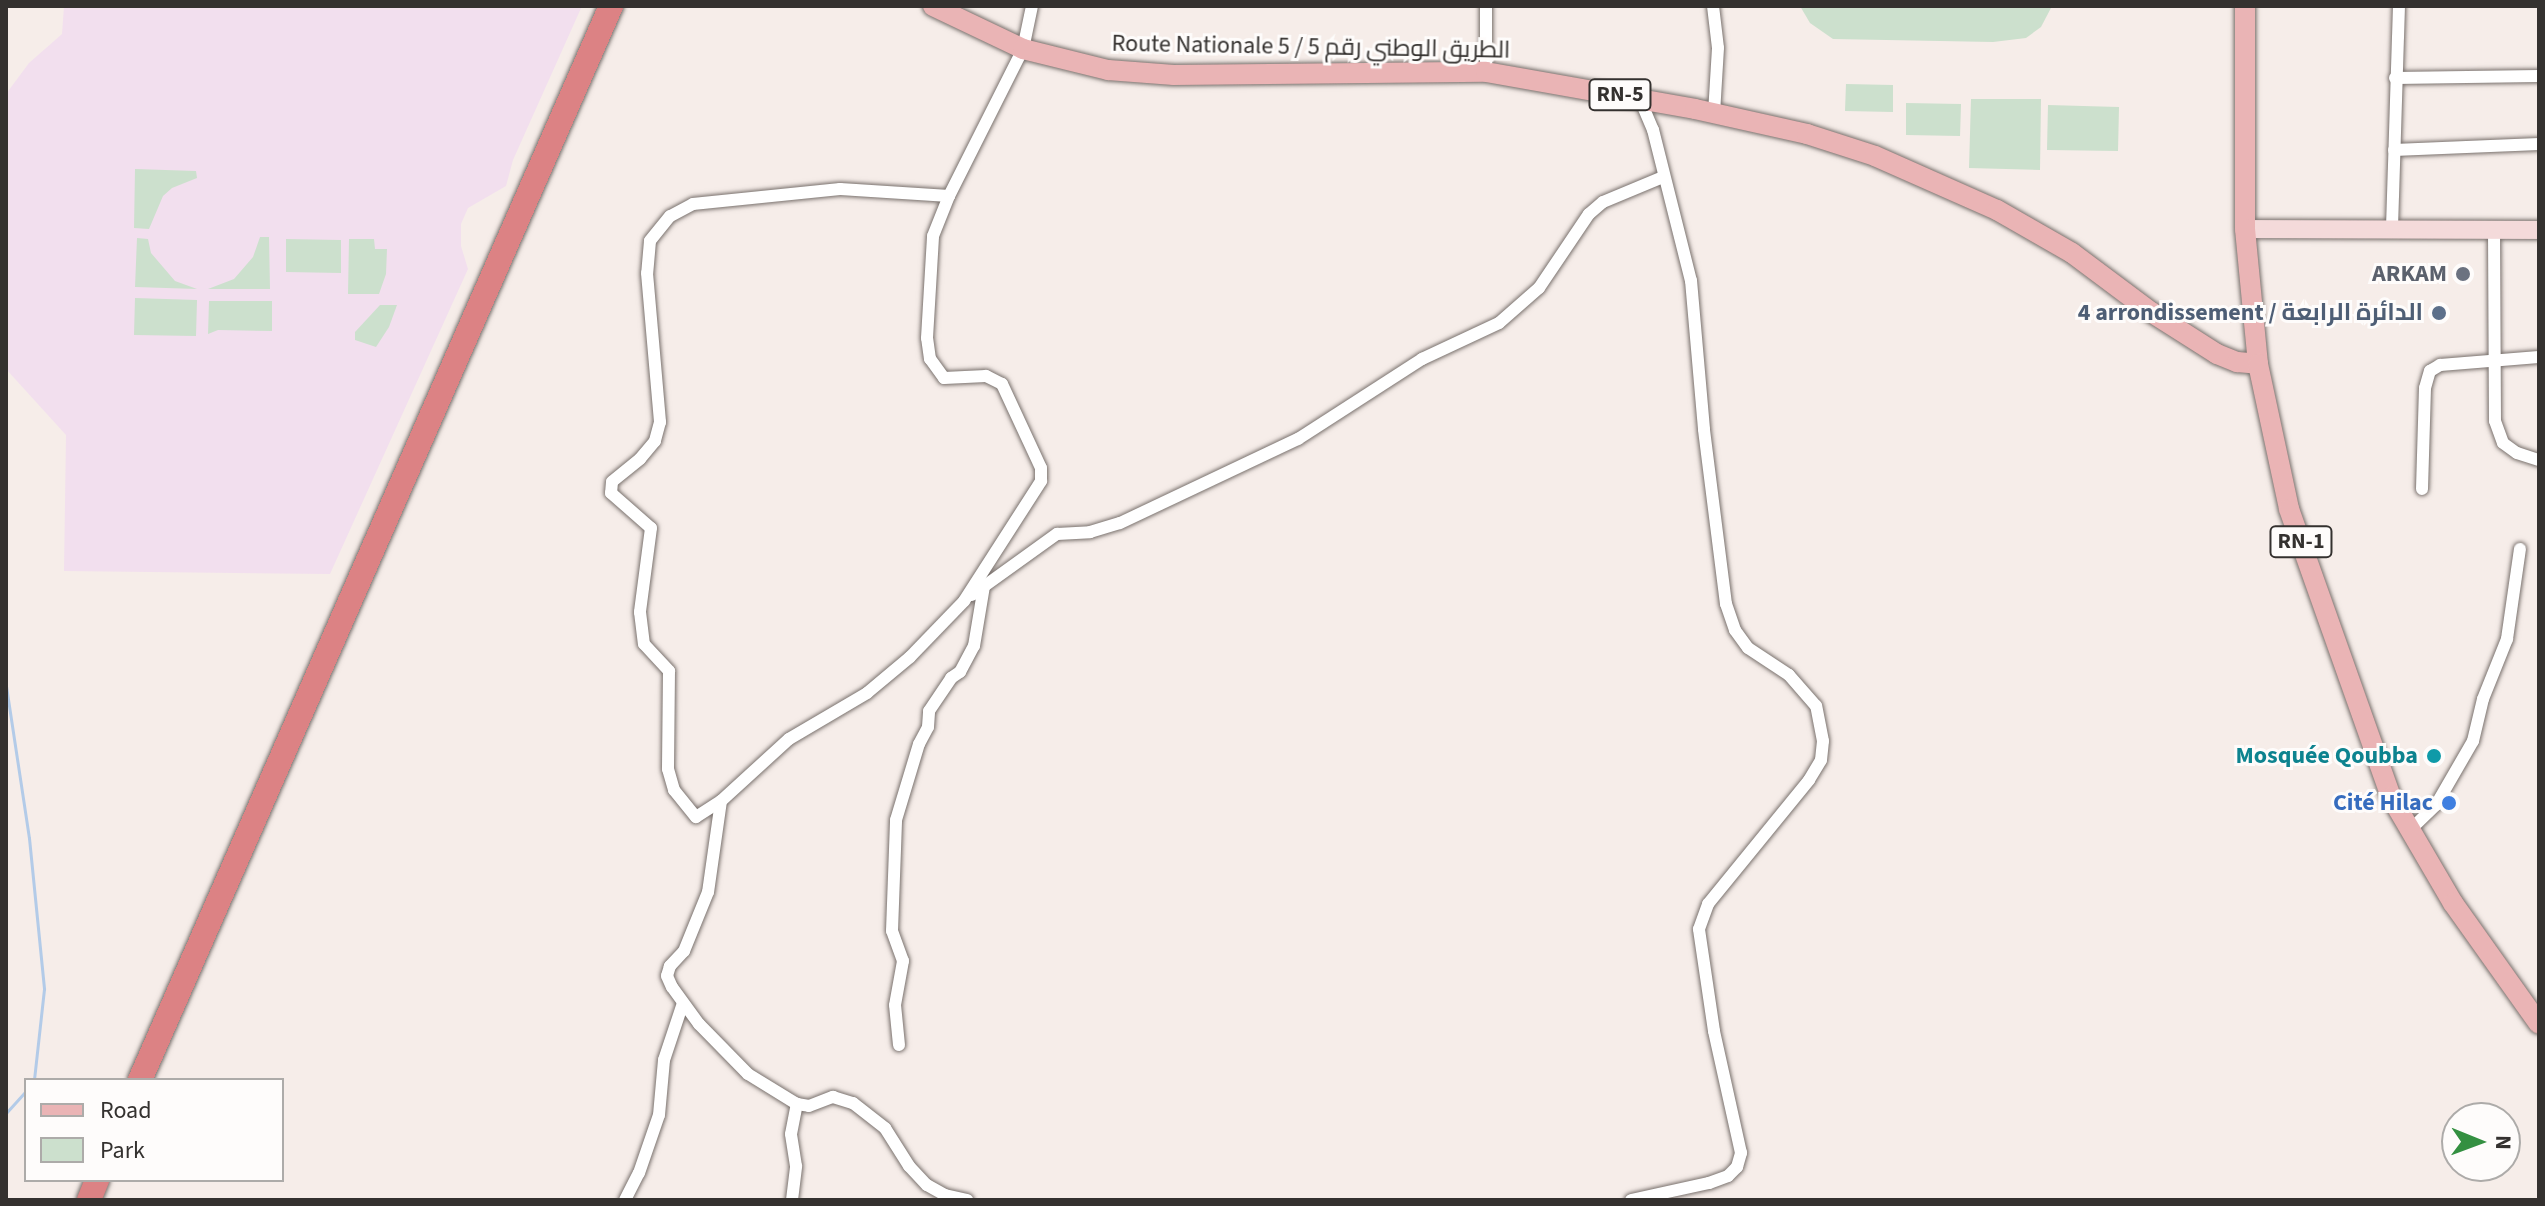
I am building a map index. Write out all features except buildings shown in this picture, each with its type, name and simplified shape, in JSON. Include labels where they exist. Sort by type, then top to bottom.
[{"type":"highway","points":[[141,1078],[611,6]]},
{"type":"main road","name":"Route Nationale 5 / الطريق الوطني رقم 5","points":[[933,6],[1023,49],[1086,67],[1152,74],[1486,72],[1714,113],[1841,144],[1971,198],[2072,253],[2151,312],[2217,354],[2237,362],[2258,364]]},
{"type":"main road","name":"RN-1","points":[[2247,8],[2245,229],[2258,364],[2289,509],[2391,797],[2453,903],[2539,1024]]},
{"type":"street","points":[[964,601],[1041,481],[1041,468],[1002,384],[986,376],[944,378],[930,359],[927,338],[930,262],[933,236],[949,196],[1023,49],[1032,6]]},
{"type":"street","points":[[1486,6],[1486,72]]},
{"type":"street","points":[[1713,6],[1718,48],[1714,113]]},
{"type":"street","points":[[2392,228],[2399,6]]},
{"type":"street","points":[[2395,78],[2539,76]]},
{"type":"street","points":[[1631,1200],[1709,1183],[1728,1176],[1737,1167],[1741,1153],[1714,1031],[1699,929],[1708,904],[1809,780],[1821,760],[1823,741],[1816,706],[1789,675],[1748,648],[1735,630],[1726,604],[1704,429],[1691,281],[1653,130],[1640,99]]},
{"type":"street","points":[[2394,150],[2539,144]]},
{"type":"street","points":[[949,196],[840,189],[693,204],[670,216],[650,241],[647,273],[660,422],[655,441],[640,459],[612,482],[611,493],[651,528],[640,612],[644,644],[669,671],[668,769],[674,790],[696,817],[721,801],[789,739],[867,693],[910,657],[964,601],[1057,534],[1090,532],[1120,523],[1298,439],[1422,359],[1499,323],[1539,288],[1589,214],[1603,202],[1663,177]]},
{"type":"street","points":[[2245,229],[2539,230]]},
{"type":"street","points":[[2494,231],[2492,359],[2495,421],[2503,443],[2517,453],[2539,460]]},
{"type":"street","points":[[2422,489],[2425,388],[2430,371],[2440,365],[2539,357]]},
{"type":"street","points":[[2410,830],[2436,805],[2473,741],[2483,699],[2507,639],[2520,549]]},
{"type":"street","points":[[899,1045],[895,1005],[903,961],[892,931],[896,820],[919,744],[928,727],[929,711],[951,678],[960,672],[974,646],[984,586]]},
{"type":"street","points":[[721,801],[708,892],[684,951],[670,966],[667,976],[683,1003],[720,1048],[748,1074],[797,1104],[809,1106],[833,1097],[853,1103],[885,1128],[909,1166],[927,1185],[945,1195],[967,1200]]},
{"type":"street","points":[[625,1200],[639,1173],[659,1115],[664,1060],[683,1003]]},
{"type":"street","points":[[792,1200],[796,1166],[791,1134],[797,1104]]},
{"type":"shaded area","points":[[64,6],[582,6],[513,160],[506,186],[468,208],[461,224],[461,246],[468,269],[330,574],[64,571],[66,435],[6,369],[6,94],[29,63],[62,34]]},
{"type":"green space","points":[[1800,6],[2052,6],[2041,27],[2026,38],[1993,42],[1833,39],[1810,23]]},
{"type":"green space","points":[[1846,84],[1893,85],[1893,112],[1845,111]]},
{"type":"green space","points":[[1971,99],[2041,99],[2040,170],[1969,168]]},
{"type":"green space","points":[[1906,103],[1961,104],[1960,136],[1906,135]]},
{"type":"green space","points":[[2048,105],[2119,107],[2118,151],[2047,150]]},
{"type":"green space","points":[[135,169],[196,171],[197,178],[172,188],[163,196],[149,229],[134,228]]},
{"type":"green space","points":[[260,237],[269,237],[270,289],[208,289],[234,279],[253,257]]},
{"type":"green space","points":[[137,238],[148,239],[151,253],[175,281],[197,289],[135,287]]},
{"type":"green space","points":[[286,239],[341,240],[341,273],[286,272]]},
{"type":"green space","points":[[349,239],[374,239],[375,249],[387,249],[386,274],[379,294],[348,294]]},
{"type":"green space","points":[[135,298],[197,300],[196,336],[134,335]]},
{"type":"green space","points":[[209,301],[272,301],[272,331],[218,330],[208,334]]},
{"type":"green space","points":[[380,305],[397,305],[389,327],[376,347],[355,340],[355,332]]},
{"type":"waterway","points":[[6,686],[29,838],[44,989],[34,1078]]},
{"type":"waterway","points":[[6,1113],[24,1093]]},
{"type":"place","name":"ARKAM","points":[[2463,274]]},
{"type":"place","name":"4 arrondissement / الدائرة الرابعة","points":[[2439,313]]},
{"type":"place","name":"Mosquée Qoubba","points":[[2434,756]]},
{"type":"place","name":"Cité Hilac","points":[[2449,803]]}]
